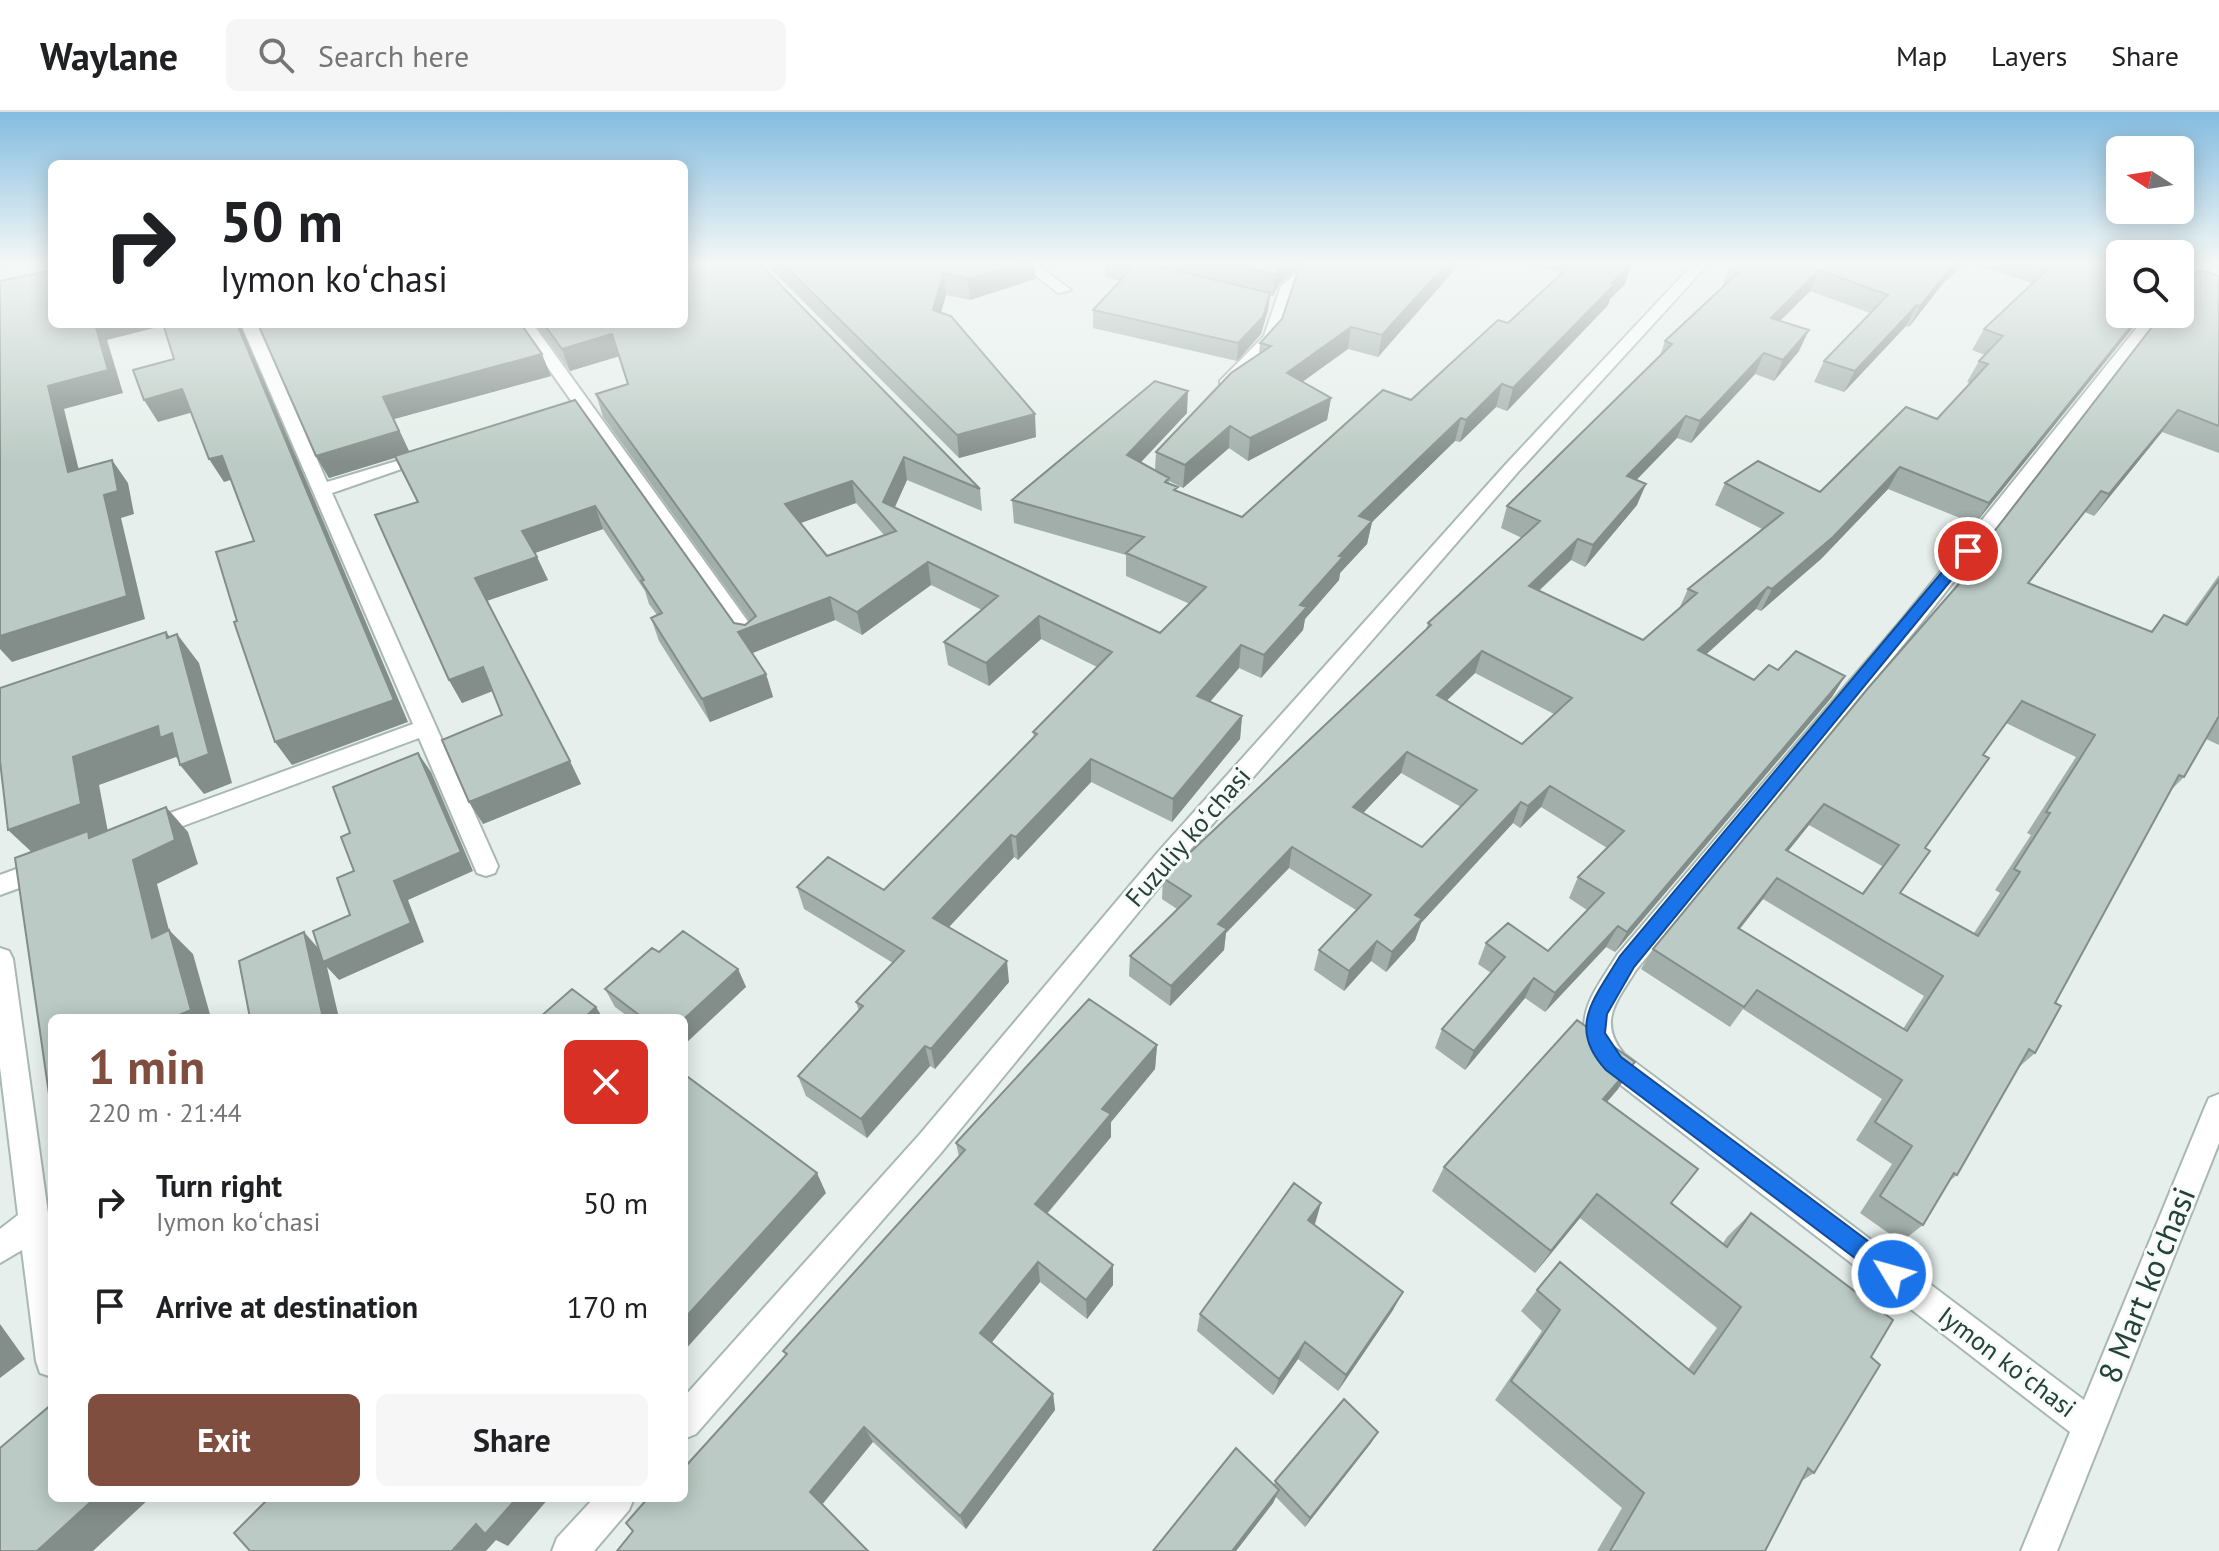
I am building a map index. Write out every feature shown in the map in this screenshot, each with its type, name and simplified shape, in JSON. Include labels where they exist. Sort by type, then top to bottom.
[{"type":"street","points":[[251,329],[486,866]]},
{"type":"street","points":[[528,329],[580,410],[750,639]]},
{"type":"street","points":[[1210,402],[1271,337],[1272,329]]},
{"type":"street","name":"Fuzuliy koʻchasi","points":[[688,1417],[930,1144],[1178,846],[1512,468],[1641,329]]},
{"type":"street","name":"Iymon koʻchasi","points":[[2089,1425],[1614,1063],[1601,1049],[1595,1033],[1597,1013],[1627,962],[1911,622],[2144,329]]},
{"type":"street","points":[[321,490],[454,449]]},
{"type":"street","points":[[132,836],[424,728]]},
{"type":"street","points":[[0,885],[73,858]]},
{"type":"street","points":[[0,959],[48,1330]]},
{"type":"street","name":"8 Mart koʻchasi","points":[[2039,1551],[2219,1107]]},
{"type":"street","points":[[0,1248],[34,1222]]},
{"type":"street","points":[[570,1551],[613,1502]]},
{"type":"building","points":[[0,329],[96,329],[108,370],[48,386],[68,472],[112,460],[118,491],[104,495],[127,596],[0,636]]},
{"type":"building","points":[[165,329],[239,329],[394,700],[275,742],[234,622],[237,621],[216,552],[254,541],[222,456],[209,459],[182,389],[144,400],[133,370],[174,359]]},
{"type":"building","points":[[260,329],[525,329],[542,354],[383,397],[399,431],[316,456]]},
{"type":"building","points":[[548,329],[824,329],[980,489],[904,457],[883,502],[1160,633],[1206,587],[1126,553],[1144,537],[1012,500],[1155,381],[1188,391],[1127,455],[1169,478],[1165,482],[1178,487],[1174,490],[1242,517],[1383,390],[1411,400],[1488,329],[1571,329],[1513,388],[1502,384],[1466,420],[1461,418],[1359,516],[1372,521],[1339,556],[1343,557],[1300,605],[1307,607],[1264,655],[1241,645],[1197,696],[1242,716],[1173,799],[1091,759],[1016,837],[1011,835],[933,918],[1007,961],[931,1049],[925,1046],[861,1119],[798,1076],[863,1006],[856,1002],[904,951],[797,887],[828,857],[884,890],[1037,734],[1033,732],[1112,652],[1039,616],[986,663],[944,642],[998,596],[928,562],[857,612],[830,597],[738,632],[766,674],[702,699],[651,618],[662,613],[641,581],[644,580],[595,506],[522,531],[537,557],[475,578],[570,761],[469,802],[442,740],[502,715],[483,667],[449,680],[375,515],[418,502],[395,456],[575,400],[734,623],[745,625],[756,616],[596,394],[628,384],[612,334],[562,349]],"holes":[[[852,481],[896,531],[827,556],[785,504]]]},
{"type":"building","points":[[849,329],[962,329],[1035,414],[957,435]]},
{"type":"building","points":[[1177,329],[1251,329],[1238,343]]},
{"type":"building","points":[[1273,329],[1348,329],[1287,373],[1331,398],[1250,438],[1230,426],[1185,465],[1156,452],[1231,373],[1271,346],[1260,343]]},
{"type":"building","points":[[1359,329],[1387,329],[1382,335]]},
{"type":"building","points":[[1678,329],[1809,330],[1783,360],[1764,353],[1700,421],[1686,416],[1627,476],[1646,484],[1593,545],[1578,539],[1529,586],[1643,640],[1697,593],[1688,589],[1783,513],[1725,483],[1758,461],[1820,492],[1906,407],[1937,419],[1988,364],[1979,361],[2003,336],[1984,329],[2129,329],[1989,503],[1900,467],[1833,537],[1772,589],[1768,587],[1698,650],[1754,680],[1769,665],[1778,670],[1796,651],[1845,676],[1627,932],[1618,926],[1555,993],[1534,978],[1474,1051],[1442,1029],[1505,957],[1486,943],[1508,923],[1548,951],[1604,893],[1578,877],[1624,831],[1550,786],[1528,806],[1521,802],[1415,915],[1422,919],[1392,952],[1377,941],[1349,971],[1319,950],[1371,895],[1292,847],[1218,924],[1227,929],[1171,986],[1130,956],[1191,896],[1163,878],[1431,625],[1428,623],[1540,521],[1507,506],[1672,344],[1665,341]],"holes":[[[1482,651],[1572,698],[1522,744],[1437,695]],[[1407,752],[1477,790],[1422,847],[1353,807]]]},
{"type":"building","points":[[1855,329],[1894,329],[1855,371],[1824,361]]},
{"type":"building","points":[[2150,329],[2219,329],[2219,426],[2178,410],[2109,494],[2101,491],[2028,583],[2152,632],[2164,615],[2187,625],[2219,580],[2219,716],[2184,777],[2179,775],[2055,1003],[2061,1006],[2035,1053],[2029,1049],[1957,1175],[1954,1173],[1923,1225],[1880,1196],[1912,1146],[1875,1122],[1902,1080],[1757,990],[1744,1007],[1653,949],[1869,687],[1977,563],[1973,561]],"holes":[[[2022,701],[2095,735],[2046,812],[2050,813],[2014,869],[2020,872],[1978,936],[1900,893],[1930,851],[1925,848],[1989,758],[1983,755]],[[1824,804],[1899,845],[1863,894],[1786,850]],[[1777,878],[1943,976],[1907,1031],[1738,928]]]},
{"type":"building","points":[[166,632],[167,638],[177,634],[209,754],[180,765],[172,733],[160,738],[158,726],[73,757],[81,804],[8,830],[0,761],[0,688]]},
{"type":"building","points":[[418,753],[461,852],[394,881],[411,923],[323,962],[313,931],[350,915],[337,878],[354,871],[341,837],[350,833],[333,787]]},
{"type":"building","points":[[166,807],[175,840],[133,860],[152,938],[169,930],[191,1010],[182,1014],[48,1014],[48,1087],[15,858],[88,831],[89,838]]},
{"type":"building","points":[[683,931],[738,969],[688,1015],[638,1014],[605,989],[652,948],[659,952]]},
{"type":"building","points":[[304,932],[322,1014],[249,1014],[239,961]]},
{"type":"building","points":[[572,989],[596,1007],[588,1014],[544,1014]]},
{"type":"building","points":[[1089,999],[1157,1045],[1102,1109],[1111,1114],[1035,1204],[1113,1265],[1086,1300],[1038,1262],[980,1333],[1053,1394],[960,1516],[864,1427],[810,1492],[868,1551],[617,1551],[633,1531],[626,1523],[644,1502],[688,1502],[688,1464],[787,1354],[783,1351],[965,1150],[956,1143]]},
{"type":"building","points":[[1577,1020],[1635,1062],[1603,1099],[1698,1169],[1671,1203],[1727,1247],[1751,1213],[1893,1320],[1871,1357],[1880,1365],[1814,1473],[1808,1468],[1765,1551],[1610,1551],[1644,1493],[1511,1381],[1560,1310],[1537,1290],[1560,1262],[1694,1374],[1741,1307],[1597,1194],[1551,1251],[1444,1167]]},
{"type":"building","points":[[688,1077],[817,1173],[688,1315]]},
{"type":"building","points":[[1294,1183],[1321,1203],[1308,1220],[1403,1292],[1346,1375],[1305,1342],[1279,1379],[1200,1314]]},
{"type":"building","points":[[1344,1399],[1378,1432],[1310,1518],[1275,1481]]},
{"type":"building","points":[[48,1407],[48,1502],[91,1502],[37,1551],[0,1551],[0,1448]]},
{"type":"building","points":[[1236,1448],[1279,1490],[1232,1551],[1153,1551]]},
{"type":"building","points":[[265,1502],[513,1502],[485,1534],[476,1524],[452,1551],[250,1551],[234,1533]]},
{"type":"route","points":[[1892,1274],[1614,1063],[1601,1049],[1595,1033],[1597,1013],[1627,962],[1968,551]]}]
